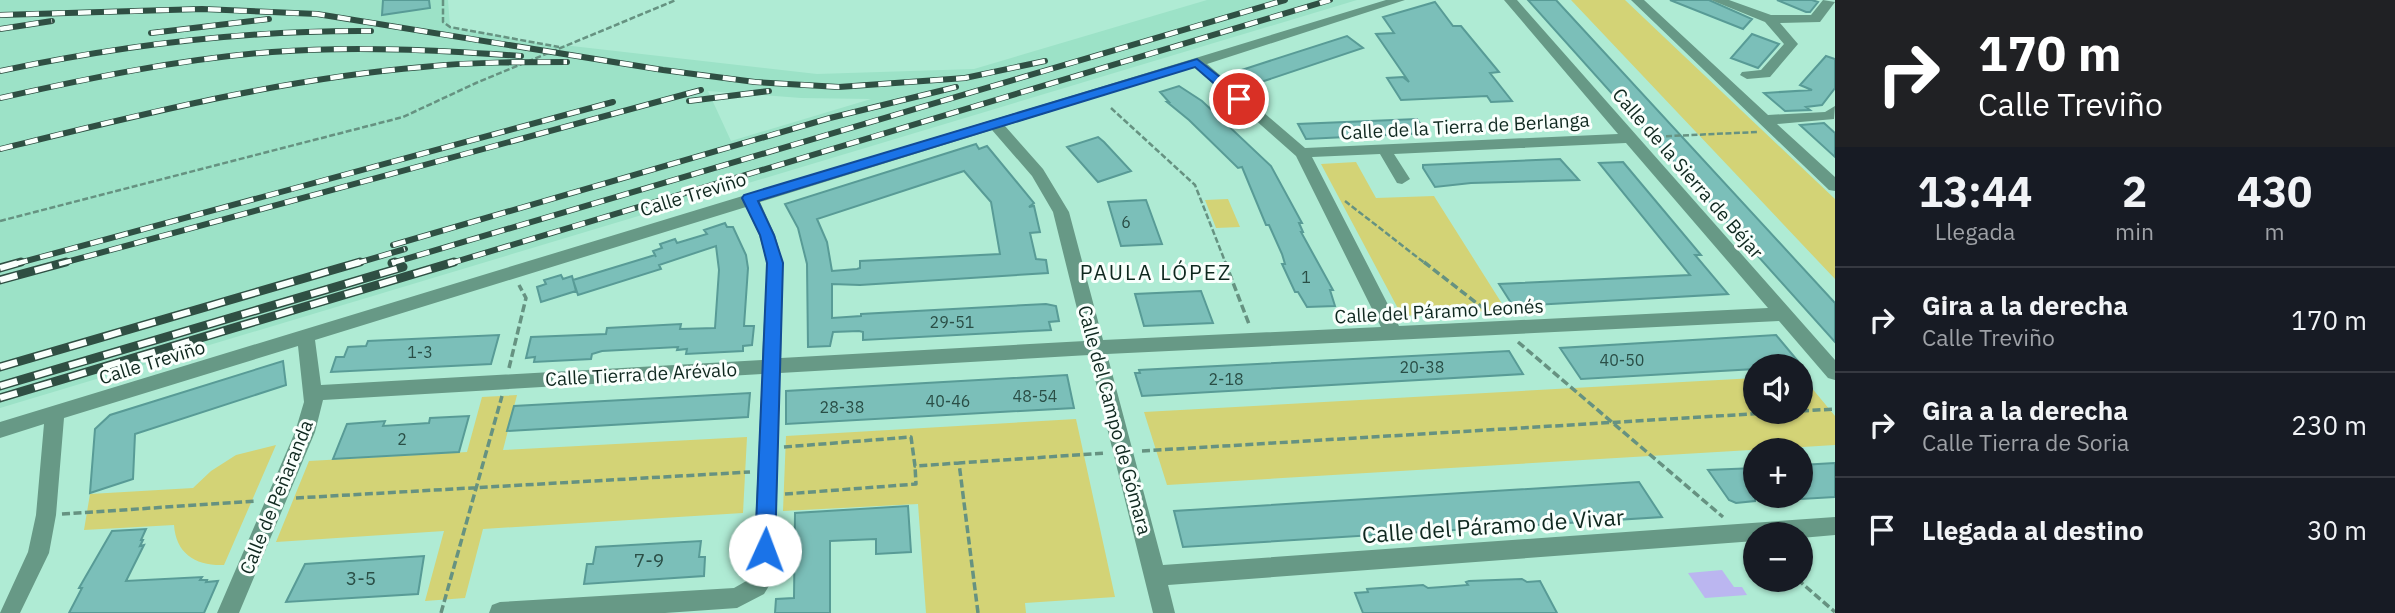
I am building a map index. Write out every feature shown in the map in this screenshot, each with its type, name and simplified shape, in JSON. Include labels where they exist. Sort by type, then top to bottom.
[{"type":"street","name":"Calle Treviño","points":[[0,430],[1399,0]]},
{"type":"street","name":"Calle de la Sierra de Béjar","points":[[1510,0],[1835,373]]},
{"type":"street","points":[[1637,0],[1835,186]]},
{"type":"street","points":[[1717,0],[1770,19],[1815,19],[1830,0]]},
{"type":"street","points":[[1746,75],[1765,74],[1791,44],[1770,19]]},
{"type":"street","points":[[1197,62],[1302,153],[1394,334]]},
{"type":"street","points":[[1765,120],[1829,116],[1835,110]]},
{"type":"street","name":"Calle del Campo de Gómara","points":[[995,124],[1038,173],[1061,212],[1164,613]]},
{"type":"street","name":"Calle de la Tierra de Berlanga","points":[[1302,153],[1629,138]]},
{"type":"street","points":[[1384,149],[1402,179]]},
{"type":"street","points":[[500,613],[737,598],[756,587],[764,576],[775,263],[767,235],[750,198]]},
{"type":"street","name":"Calle del Páramo Leonés","points":[[1095,348],[1785,314]]},
{"type":"street","name":"Calle de Peñaranda","points":[[228,613],[305,432],[314,402],[306,337]]},
{"type":"street","name":"Calle Tierra de Arévalo","points":[[313,393],[1095,348]]},
{"type":"street","points":[[9,613],[37,553],[46,515],[55,414]]},
{"type":"street","name":"Calle del Páramo de Vivar","points":[[1156,576],[1835,526]]},
{"type":"path","points":[[443,0],[443,22],[450,27],[559,47]]},
{"type":"path","points":[[0,221],[403,117],[559,47],[676,0]]},
{"type":"path","points":[[1111,108],[1195,185],[1256,340]]},
{"type":"path","points":[[1629,138],[1776,131]]},
{"type":"path","points":[[1316,178],[1509,328],[1517,341],[1742,533]]},
{"type":"path","points":[[441,613],[506,382],[526,298],[514,272]]},
{"type":"path","points":[[1813,410],[1835,409]]},
{"type":"path","points":[[915,466],[1743,415]]},
{"type":"path","points":[[777,495],[916,484],[911,438],[779,448]]},
{"type":"path","points":[[959,463],[978,613]]},
{"type":"path","points":[[46,515],[768,471]]},
{"type":"path","points":[[1812,592],[1835,611]]},
{"type":"shaded area","points":[[0,0],[448,0],[450,27],[559,47],[563,45],[817,74],[974,69],[1207,0],[1357,0],[0,408]],"holes":[[[708,91],[801,98],[871,99],[731,141]]]},
{"type":"shaded area","points":[[1571,0],[1625,0],[1835,199],[1835,279]]},
{"type":"shaded area","points":[[1356,162],[1376,198],[1434,196],[1506,310],[1402,316],[1321,164]]},
{"type":"shaded area","points":[[1228,199],[1240,227],[1216,228],[1205,200]]},
{"type":"shaded area","points":[[1743,379],[1743,424],[1813,424],[1813,389],[1835,416],[1835,445],[1813,446],[1813,438],[1743,438],[1743,451],[1167,485],[1144,412]]},
{"type":"shaded area","points":[[517,395],[503,450],[747,437],[743,513],[483,529],[465,598],[425,601],[444,531],[276,542],[309,461],[467,452],[482,397]]},
{"type":"shaded area","points":[[1076,419],[1115,597],[1025,603],[1026,613],[926,613],[918,504],[783,511],[786,436]]},
{"type":"shaded area","points":[[276,445],[224,565],[205,563],[189,556],[179,544],[174,525],[84,530],[90,494],[193,488],[211,471],[236,455]]},
{"type":"shaded area","points":[[1722,570],[1734,587],[1742,587],[1747,595],[1705,598],[1688,573]]},
{"type":"building","points":[[383,0],[429,0],[430,8],[382,15]]},
{"type":"building","points":[[1528,0],[1556,0],[1835,303],[1835,342]]},
{"type":"building","points":[[1670,0],[1709,0],[1752,19],[1743,29]]},
{"type":"building","points":[[1777,0],[1818,2],[1810,12],[1806,12]]},
{"type":"building","points":[[1435,2],[1453,26],[1461,26],[1499,72],[1490,73],[1512,101],[1491,102],[1487,96],[1401,100],[1387,78],[1403,77],[1409,82],[1376,34],[1394,33],[1383,17]]},
{"type":"building","points":[[1752,34],[1779,44],[1758,68],[1731,58]]},
{"type":"building","points":[[1347,36],[1363,48],[1246,87],[1229,74]]},
{"type":"building","points":[[1826,56],[1835,59],[1835,88],[1822,105],[1806,107],[1810,110],[1785,111],[1764,93],[1812,90],[1800,85]]},
{"type":"building","points":[[1179,86],[1202,101],[1271,166],[1302,223],[1299,223],[1301,232],[1333,290],[1330,290],[1335,306],[1307,307],[1298,292],[1295,292],[1282,264],[1285,264],[1282,254],[1269,225],[1266,225],[1242,167],[1238,168],[1167,102],[1160,92]]},
{"type":"building","points":[[1417,119],[1427,133],[1306,139],[1298,124]]},
{"type":"building","points":[[1824,123],[1835,133],[1835,157],[1800,125]]},
{"type":"building","points":[[1098,137],[1131,171],[1098,182],[1067,147]]},
{"type":"building","points":[[976,144],[979,149],[987,146],[1034,203],[1029,207],[1034,206],[1040,232],[1030,233],[1036,259],[1046,260],[1048,273],[860,285],[832,284],[832,318],[1046,304],[1056,306],[1059,321],[1049,322],[1051,330],[863,340],[863,332],[833,332],[830,346],[808,347],[807,264],[798,228],[785,204]],"holes":[[[964,171],[991,202],[1000,254],[860,261],[860,268],[857,269],[832,271],[827,242],[817,219]]]},
{"type":"building","points":[[1560,159],[1579,180],[1471,183],[1435,187],[1423,168],[1423,165]]},
{"type":"building","points":[[1623,162],[1701,255],[1695,255],[1728,294],[1513,306],[1499,284],[1690,275],[1599,163]]},
{"type":"building","points":[[1146,200],[1162,244],[1121,246],[1108,202]]},
{"type":"building","points":[[725,223],[727,227],[733,227],[746,255],[748,268],[744,326],[754,326],[752,345],[743,346],[743,351],[686,354],[687,349],[677,350],[678,347],[602,351],[592,354],[591,359],[534,362],[535,357],[526,358],[531,337],[606,334],[607,328],[681,324],[680,329],[715,328],[719,270],[716,246],[659,265],[661,269],[578,295],[573,280],[655,255],[653,251],[662,248],[660,244],[675,239],[677,243],[707,234],[704,230]]},
{"type":"building","points":[[561,275],[563,279],[572,276],[576,291],[541,302],[537,287],[546,284],[544,280]]},
{"type":"building","points":[[1201,291],[1213,323],[1144,326],[1135,294]]},
{"type":"building","points":[[499,335],[491,364],[331,372],[336,357],[344,357],[348,347],[366,346],[368,341]]},
{"type":"building","points":[[1776,335],[1792,354],[1743,354],[1743,370],[1581,379],[1560,348]]},
{"type":"building","points":[[1509,351],[1523,374],[1142,396],[1135,373],[1140,373],[1139,370]]},
{"type":"building","points":[[283,361],[286,385],[135,434],[133,479],[90,493],[95,429],[110,415]]},
{"type":"building","points":[[1067,375],[1074,408],[786,424],[786,391]]},
{"type":"building","points":[[750,393],[748,417],[507,431],[514,406]]},
{"type":"building","points":[[469,416],[459,452],[333,459],[347,424],[385,421],[383,426],[429,423],[430,418]]},
{"type":"building","points":[[1835,463],[1835,497],[1813,498],[1813,464]]},
{"type":"building","points":[[1743,469],[1743,502],[1729,500],[1708,470]]},
{"type":"building","points":[[1639,482],[1662,517],[1183,547],[1174,511]]},
{"type":"building","points":[[908,506],[911,552],[876,554],[876,539],[830,541],[830,613],[775,613],[776,599],[794,598],[795,513]]},
{"type":"building","points":[[146,529],[140,546],[144,545],[126,581],[202,577],[200,580],[207,580],[206,582],[218,581],[204,613],[69,613],[82,588],[79,588],[112,531]]},
{"type":"building","points":[[701,541],[699,557],[705,557],[704,576],[584,584],[587,564],[593,564],[596,547]]},
{"type":"building","points":[[424,556],[418,594],[286,602],[305,564]]},
{"type":"building","points":[[1522,579],[1527,582],[1540,581],[1557,613],[1363,613],[1355,593],[1368,592],[1367,589],[1423,585],[1428,588],[1468,585],[1466,582],[1469,581]]},
{"type":"railway","points":[[395,262],[392,263],[1285,0]]},
{"type":"railway","points":[[448,264],[1330,0]]},
{"type":"railway","points":[[0,15],[202,9],[317,14],[663,70],[755,82],[839,87],[965,78],[1045,61]]},
{"type":"railway","points":[[151,33],[269,19]]},
{"type":"railway","points":[[0,29],[52,21]]},
{"type":"railway","points":[[0,71],[184,41],[277,33],[371,31]]},
{"type":"railway","points":[[0,98],[169,64],[272,52],[334,49],[521,56]]},
{"type":"railway","points":[[0,149],[210,100],[316,80],[441,65],[567,62]]},
{"type":"railway","points":[[393,245],[830,118],[956,87]]},
{"type":"railway","points":[[59,264],[701,90]]},
{"type":"railway","points":[[689,101],[769,91]]},
{"type":"railway","points":[[15,264],[613,102]]},
{"type":"railway","points":[[354,264],[405,249]]},
{"type":"railway","points":[[0,268],[21,262]]},
{"type":"railway","points":[[0,280],[66,262]]},
{"type":"railway","points":[[0,367],[360,262]]},
{"type":"railway","points":[[0,398],[454,262]]},
{"type":"railway","points":[[0,386],[403,267]]},
{"type":"district","name":"PAULA LÓPEZ","points":[[1156,272]]},
{"type":"route","points":[[765,550],[775,263],[767,235],[750,198],[1197,62],[1239,99]]}]
